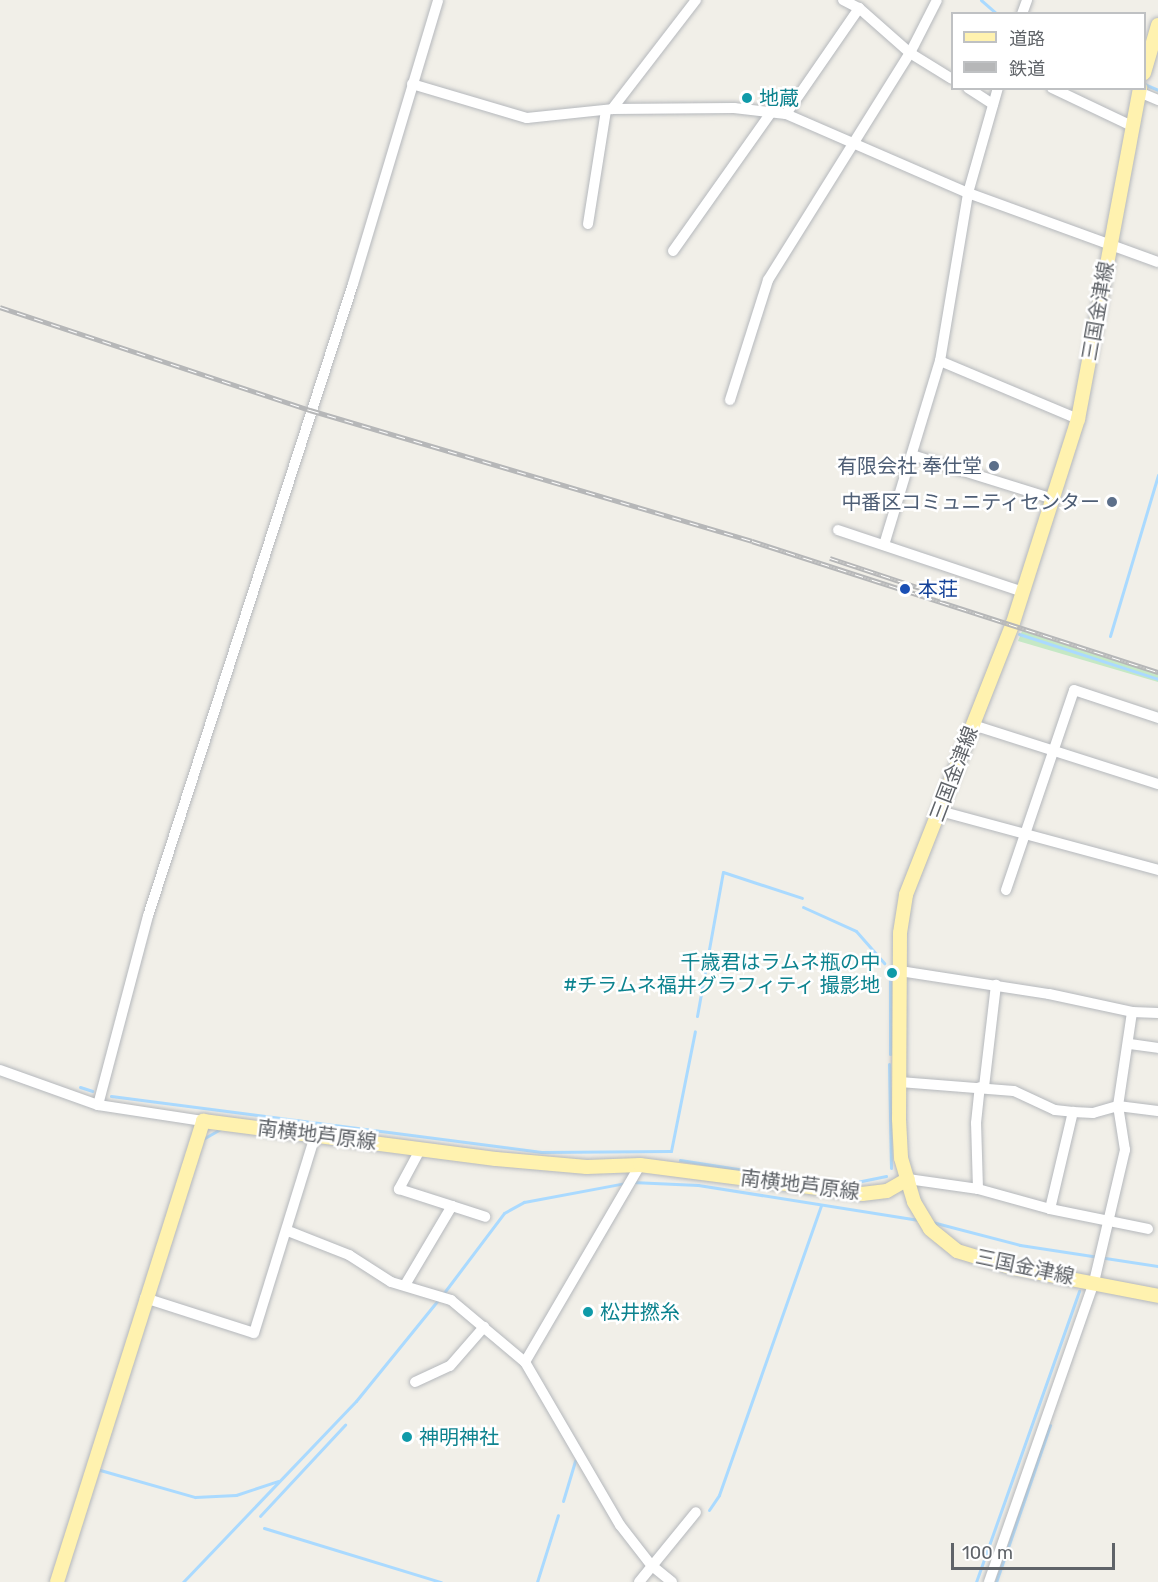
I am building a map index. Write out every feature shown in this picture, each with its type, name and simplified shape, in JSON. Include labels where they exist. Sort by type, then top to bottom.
[{"type":"main road","points":[[1146,66],[1158,25]]},
{"type":"main road","name":"三国金津線","points":[[1140,90],[1078,419],[1023,592],[906,895],[900,971],[901,1158],[914,1202],[930,1228],[957,1251],[995,1264],[1158,1296]]},
{"type":"main road","points":[[57,1582],[145,1298],[203,1121]]},
{"type":"main road","name":"南横地芦原線","points":[[203,1121],[587,1167],[640,1165],[862,1194],[887,1191],[908,1179]]},
{"type":"street","points":[[98,1105],[148,916],[353,284],[438,0]]},
{"type":"street","points":[[588,224],[609,110],[696,0]]},
{"type":"street","points":[[843,0],[859,8],[910,53],[951,78]]},
{"type":"street","points":[[730,399],[768,280],[910,53],[937,0]]},
{"type":"street","points":[[786,114],[859,8]]},
{"type":"street","points":[[412,84],[528,118],[609,110],[734,108],[770,114],[786,114],[968,193],[1158,262]]},
{"type":"street","points":[[971,90],[993,104]]},
{"type":"street","points":[[884,545],[940,361],[968,193],[997,90]]},
{"type":"street","points":[[1056,90],[1132,126]]},
{"type":"street","points":[[1140,90],[1158,100]]},
{"type":"street","points":[[673,251],[770,114]]},
{"type":"street","points":[[940,361],[1078,419]]},
{"type":"street","points":[[912,455],[1053,499]]},
{"type":"street","points":[[838,530],[1023,592]]},
{"type":"street","points":[[1006,890],[1074,690],[1158,718]]},
{"type":"street","points":[[973,726],[1158,784]]},
{"type":"street","points":[[940,811],[1158,870]]},
{"type":"street","points":[[900,971],[996,985],[1132,1012],[1158,1013]]},
{"type":"street","points":[[978,1189],[976,1123],[996,985]]},
{"type":"street","points":[[989,1582],[1094,1282],[1106,1220],[1125,1150],[1118,1106],[1130,1044],[1132,1012]]},
{"type":"street","points":[[1130,1044],[1158,1048]]},
{"type":"street","points":[[0,1070],[98,1105],[203,1121]]},
{"type":"street","points":[[900,1082],[1014,1091],[1055,1110],[1092,1113],[1118,1106],[1158,1111]]},
{"type":"street","points":[[1050,1209],[1073,1112]]},
{"type":"street","points":[[145,1298],[254,1333],[288,1231],[316,1133]]},
{"type":"street","points":[[421,1148],[399,1189],[485,1217]]},
{"type":"street","points":[[525,1362],[640,1165]]},
{"type":"street","points":[[908,1179],[978,1189],[1050,1209],[1148,1229]]},
{"type":"street","points":[[405,1285],[452,1206]]},
{"type":"street","points":[[288,1231],[349,1255],[373,1273],[451,1300],[525,1362],[620,1525],[651,1565],[672,1582]]},
{"type":"street","points":[[415,1382],[450,1366],[484,1327]]},
{"type":"street","points":[[639,1582],[696,1512]]},
{"type":"green space","points":[[1022,631],[1158,673],[1158,682],[1018,641]]},
{"type":"waterway","points":[[981,0],[995,12]]},
{"type":"waterway","points":[[1146,85],[1158,90]]},
{"type":"waterway","points":[[1110,636],[1158,475]]},
{"type":"waterway","points":[[1019,634],[1158,679]]},
{"type":"waterway","points":[[697,1016],[723,872],[802,898]]},
{"type":"waterway","points":[[803,907],[856,931],[884,963]]},
{"type":"waterway","points":[[890,971],[890,1054]]},
{"type":"waterway","points":[[111,1096],[541,1152],[671,1151],[695,1031]]},
{"type":"waterway","points":[[889,1064],[891,1168]]},
{"type":"waterway","points":[[80,1087],[92,1091]]},
{"type":"waterway","points":[[203,1139],[220,1129]]},
{"type":"waterway","points":[[680,1160],[842,1185],[886,1176]]},
{"type":"waterway","points":[[632,1182],[698,1185],[920,1220]]},
{"type":"waterway","points":[[443,1294],[504,1213],[524,1202],[626,1183]]},
{"type":"waterway","points":[[709,1510],[719,1495],[821,1205]]},
{"type":"waterway","points":[[932,1222],[1020,1245],[1158,1266]]},
{"type":"waterway","points":[[976,1582],[1079,1291]]},
{"type":"waterway","points":[[183,1582],[356,1401],[439,1299]]},
{"type":"waterway","points":[[260,1516],[345,1425]]},
{"type":"waterway","points":[[996,1582],[1050,1425]]},
{"type":"waterway","points":[[563,1501],[575,1461]]},
{"type":"waterway","points":[[100,1470],[195,1497],[236,1495],[278,1481]]},
{"type":"waterway","points":[[537,1582],[558,1515]]},
{"type":"waterway","points":[[264,1528],[441,1582]]},
{"type":"railway","points":[[0,307],[310,410],[752,541],[1158,672]]},
{"type":"railway","points":[[830,558],[932,592]]},
{"type":"place","name":"地蔵","points":[[747,98]]},
{"type":"place","name":"有限会社 奉仕堂","points":[[994,466]]},
{"type":"place","name":"中番区コミュニティセンター","points":[[1112,502]]},
{"type":"place","name":"本荘","points":[[905,589]]},
{"type":"place","name":"千歳君はラムネ瓶の中 #チラムネ福井グラフィティ 撮影地","points":[[892,973]]},
{"type":"place","name":"松井撚糸","points":[[588,1312]]},
{"type":"place","name":"神明神社","points":[[407,1437]]}]
